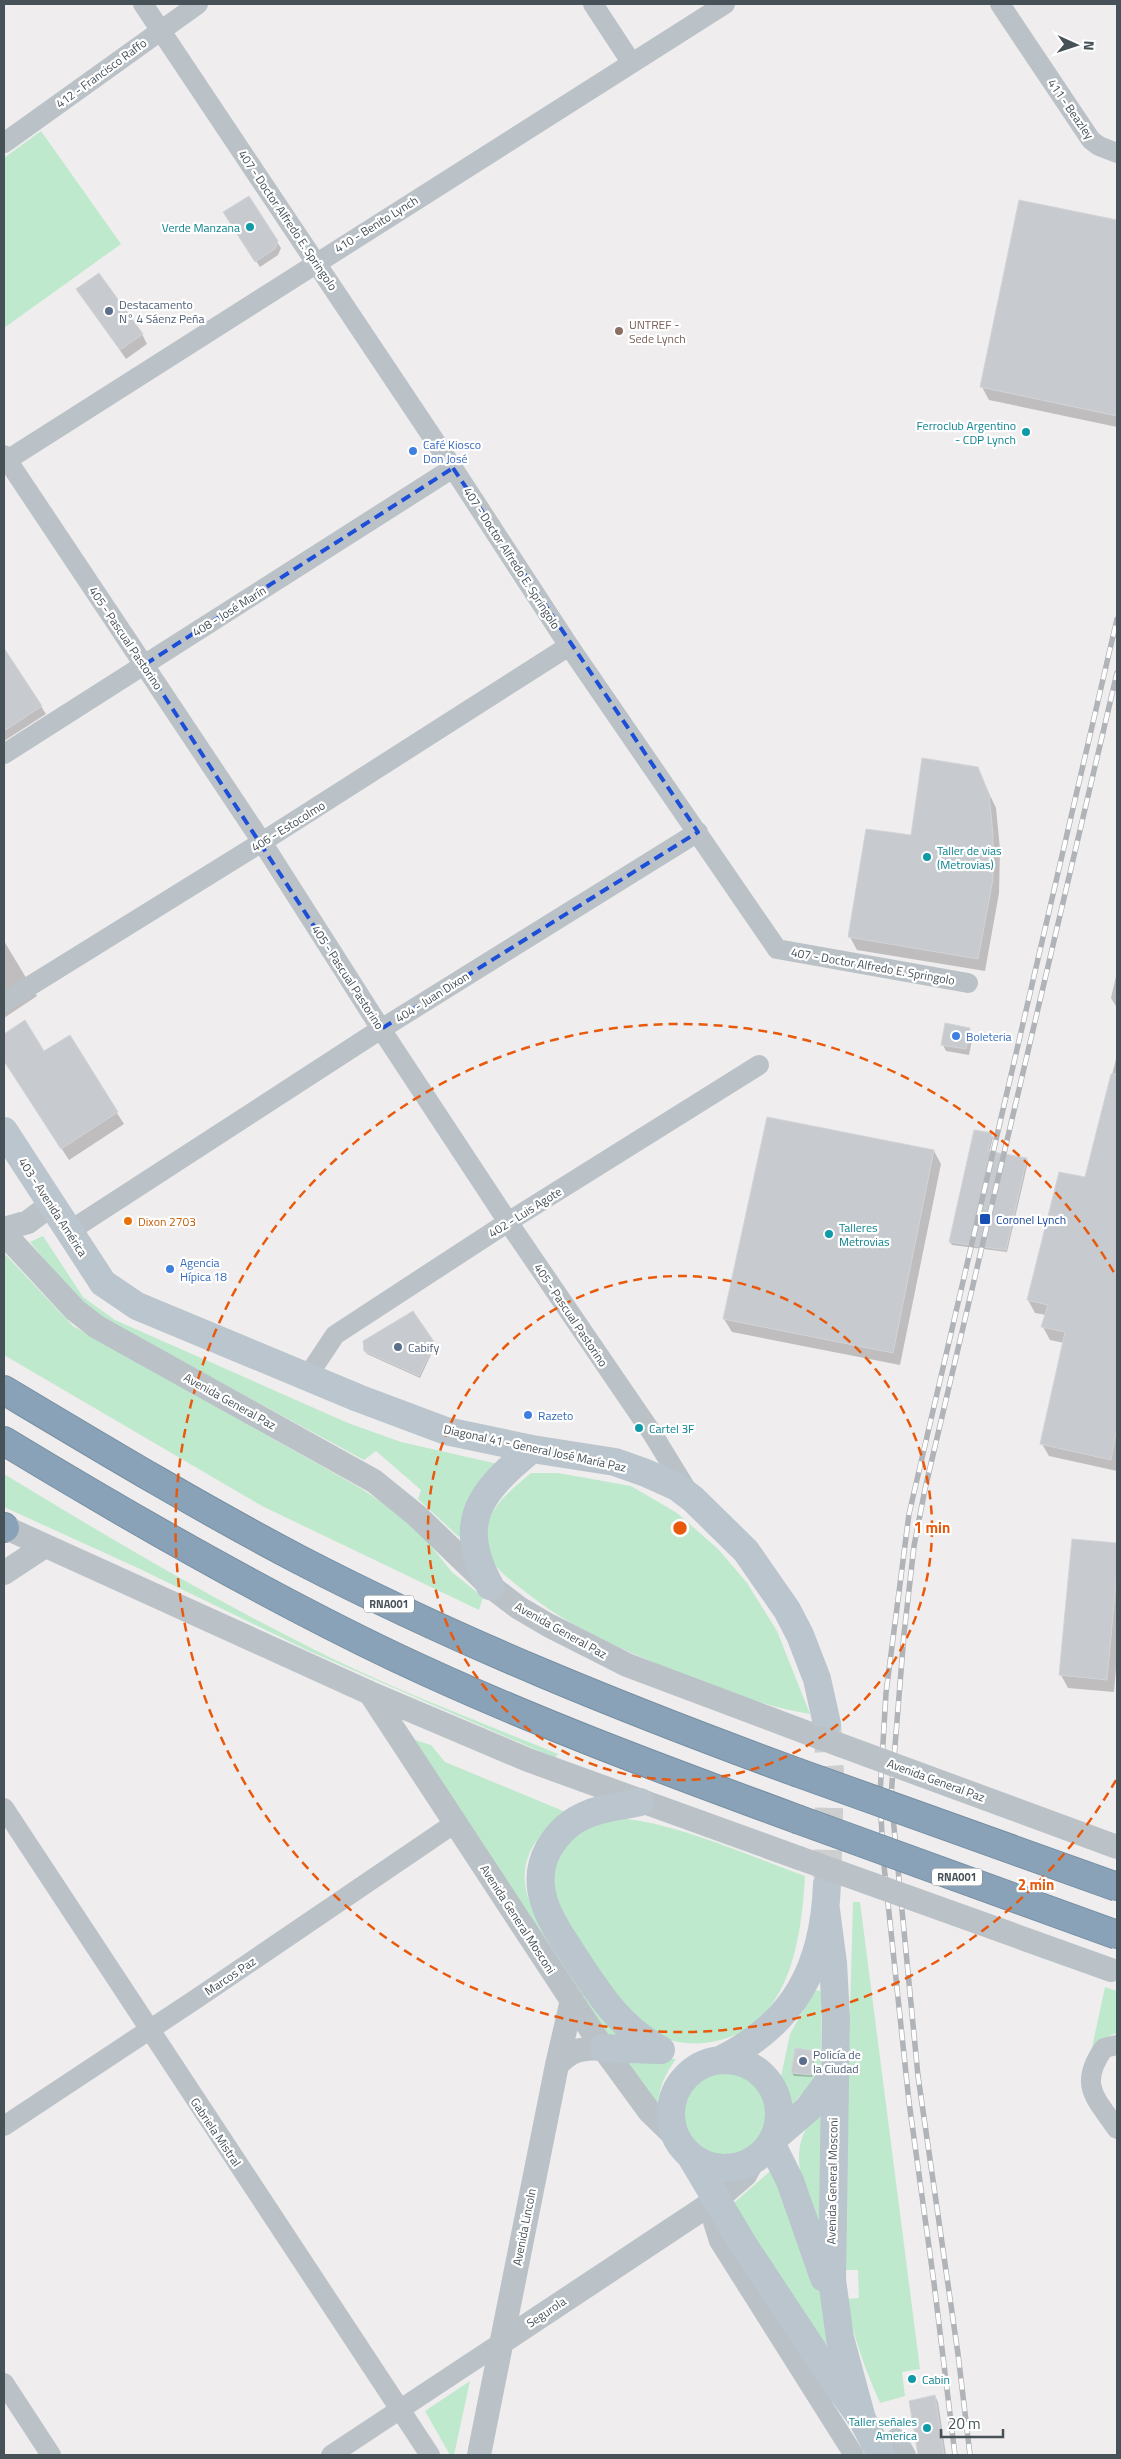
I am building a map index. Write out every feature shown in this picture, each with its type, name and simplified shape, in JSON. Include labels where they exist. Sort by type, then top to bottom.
[{"type":"highway","name":"RNA001","points":[[4,1390],[222,1517],[388,1603],[575,1688],[796,1772],[1117,1887]]},
{"type":"highway","name":"RNA001","points":[[4,1441],[240,1577],[395,1657],[613,1752],[1117,1935]]},
{"type":"main road","name":"403 - Avenida América","points":[[4,1131],[68,1232],[103,1282]]},
{"type":"main road","name":"Diagonal 41 - General José María Paz","points":[[103,1282],[137,1306],[307,1377],[446,1431],[532,1449],[615,1462],[646,1473],[677,1488],[693,1499],[746,1551],[787,1610],[800,1635],[817,1679],[827,1724]]},
{"type":"main road","points":[[490,1586],[478,1562],[473,1539],[476,1511],[487,1492],[506,1470],[532,1449]]},
{"type":"main road","points":[[640,1802],[589,1813],[571,1822],[558,1833],[543,1858],[539,1874],[539,1889],[545,1908],[556,1927],[607,2006],[628,2029],[661,2050]]},
{"type":"main road","name":"Avenida General Mosconi","points":[[714,2062],[745,2048],[767,2031],[787,2011],[802,1988],[814,1963],[827,1897],[836,2018],[831,2253],[834,2308],[842,2348],[862,2419]]},
{"type":"main road","points":[[603,2048],[661,2050],[714,2062],[744,2063],[764,2076],[772,2085],[779,2110],[778,2125],[766,2147]]},
{"type":"main road","points":[[714,2062],[686,2077],[676,2092],[672,2117],[684,2146],[714,2167],[741,2166],[766,2147],[808,2109],[834,2073]]},
{"type":"main road","name":"Avenida General Mosconi","points":[[684,2146],[716,2200],[825,2368],[862,2419],[889,2446]]},
{"type":"main road","points":[[766,2147],[790,2181],[834,2308]]},
{"type":"street","name":"407 - Doctor Alfredo E. Springolo","points":[[143,4],[454,468],[570,646],[777,949],[968,984]]},
{"type":"street","name":"412 - Francisco Raffo","points":[[4,142],[198,4]]},
{"type":"street","points":[[593,4],[631,62]]},
{"type":"street","name":"410 - Benito Lynch","points":[[5,459],[725,4]]},
{"type":"street","name":"411 - Beazley","points":[[1000,4],[1091,140],[1099,146],[1117,153]]},
{"type":"street","name":"405 - Pascual Pastorino","points":[[5,459],[262,842],[508,1222],[652,1433],[693,1499]]},
{"type":"street","name":"408 - José Marín","points":[[4,754],[454,468]]},
{"type":"street","name":"406 - Estocolmo","points":[[4,1002],[262,842],[570,646]]},
{"type":"street","name":"404 - Juan Dixon","points":[[68,1232],[381,1028],[698,832]]},
{"type":"street","name":"402 - Luis Agote","points":[[307,1377],[335,1335],[508,1222],[759,1065]]},
{"type":"street","points":[[4,1229],[28,1222],[52,1204]]},
{"type":"street","name":"Avenida General Paz","points":[[4,1235],[76,1310],[97,1327],[374,1482],[416,1515],[490,1586],[540,1620],[627,1665],[1117,1847]]},
{"type":"street","points":[[4,1527],[370,1693],[528,1760],[1114,1972]]},
{"type":"street","points":[[4,1573],[45,1546]]},
{"type":"street","name":"Avenida General Mosconi","points":[[370,1693],[603,2048],[649,2111],[684,2146]]},
{"type":"street","name":"Gabriela Mistral","points":[[4,1808],[148,2030],[430,2455]]},
{"type":"street","name":"Marcos Paz","points":[[4,2126],[455,1823]]},
{"type":"street","name":"Avenida Lincoln","points":[[479,2455],[557,2065],[572,2000]]},
{"type":"street","points":[[1117,2045],[1104,2048],[1090,2074],[1092,2092],[1117,2129]]},
{"type":"street","points":[[557,2065],[568,2053],[583,2049],[603,2048]]},
{"type":"street","name":"Segurola","points":[[331,2455],[716,2200],[745,2176],[766,2147]]},
{"type":"street","points":[[716,2200],[713,2222],[719,2241],[854,2455]]},
{"type":"street","points":[[4,2383],[51,2455]]},
{"type":"street","points":[[889,2446],[906,2455]]},
{"type":"highlighted area","points":[[453,468],[698,832],[381,1029],[144,665]]},
{"type":"green space","points":[[41,131],[121,244],[4,328],[4,158]]},
{"type":"green space","points":[[43,1236],[83,1297],[115,1320],[348,1423],[401,1442],[498,1464],[459,1537],[418,1499],[421,1490],[376,1451],[364,1460],[114,1325],[77,1299],[30,1242]]},
{"type":"green space","points":[[4,1253],[73,1326],[362,1489],[391,1509],[422,1535],[452,1572],[483,1597],[479,1610],[262,1506],[4,1355]]},
{"type":"green space","points":[[531,1473],[558,1473],[631,1486],[677,1513],[718,1549],[747,1583],[777,1631],[810,1714],[777,1707],[728,1692],[598,1638],[542,1604],[508,1578],[495,1565],[489,1554],[486,1529],[490,1518],[503,1498]]},
{"type":"green space","points":[[4,1474],[155,1564],[311,1648],[402,1690],[558,1754],[555,1758],[307,1650],[140,1569],[4,1507]]},
{"type":"green space","points":[[415,1740],[431,1745],[445,1762],[568,1813],[541,1835],[529,1855],[525,1878],[528,1898],[541,1921],[629,2041],[610,2040]]},
{"type":"green space","points":[[617,1818],[663,1826],[687,1833],[805,1876],[799,1930],[793,1957],[784,1982],[772,2004],[755,2023],[732,2036],[704,2043],[684,2043],[654,2034],[636,2023],[622,2011],[566,1929],[557,1909],[549,1872],[568,1834]]},
{"type":"green space","points":[[853,1902],[860,1902],[920,2369],[902,2372],[905,2396],[880,2403],[860,2352],[846,2299],[859,2298],[858,2270],[843,2270]]},
{"type":"green space","points":[[1105,1987],[1117,1991],[1117,2033],[1111,2035],[1091,2052]]},
{"type":"green space","points":[[818,1990],[822,1993],[821,2065],[816,2079],[783,2114],[778,2091],[790,2034],[814,1991]]},
{"type":"green space","points":[[620,2057],[676,2059],[663,2082],[657,2109],[641,2080]]},
{"type":"green space","points":[[726,2067],[744,2071],[759,2081],[769,2096],[773,2114],[769,2132],[759,2147],[744,2157],[726,2161],[708,2157],[693,2147],[683,2132],[679,2114],[683,2096],[693,2081],[708,2071]]},
{"type":"green space","points":[[822,2110],[822,2244],[804,2191],[799,2163],[799,2150],[804,2134]]},
{"type":"green space","points":[[776,2166],[841,2358],[840,2365],[727,2209]]},
{"type":"green space","points":[[470,2381],[454,2455],[450,2455],[425,2411]]},
{"type":"building","name":"Verde Manzana","points":[[249,196],[278,241],[275,249],[255,262],[223,212]]},
{"type":"building","points":[[1019,200],[1117,220],[1117,416],[980,387]]},
{"type":"building","name":"Destacamento N° 4 Sáenz Peña","points":[[99,273],[143,334],[120,350],[76,289]]},
{"type":"building","points":[[4,648],[42,706],[4,731]]},
{"type":"building","name":"Taller de vias (Metrovias)","points":[[922,758],[978,767],[989,794],[993,835],[993,879],[978,959],[848,937],[866,829],[911,835]]},
{"type":"building","points":[[25,1020],[44,1051],[70,1035],[118,1112],[61,1149],[4,1061],[4,1034]]},
{"type":"building","name":"Boleteria","points":[[945,1023],[970,1028],[966,1049],[941,1045]]},
{"type":"building","points":[[1111,1074],[1117,1074],[1117,1427],[1111,1460],[1040,1444],[1065,1332],[1041,1327],[1048,1305],[1027,1300],[1059,1172],[1085,1177]]},
{"type":"building","name":"Talleres Metrovias","points":[[767,1117],[934,1150],[893,1353],[723,1319]]},
{"type":"building","points":[[974,1130],[992,1133],[988,1151],[1027,1158],[1006,1250],[949,1242]]},
{"type":"building","name":"Cabify","points":[[413,1311],[435,1343],[419,1376],[364,1351],[363,1341]]},
{"type":"building","points":[[1072,1539],[1117,1543],[1117,1571],[1107,1680],[1059,1675]]},
{"type":"building","name":"Policía de la Ciudad","points":[[795,2048],[814,2051],[811,2075],[791,2073]]},
{"type":"building","name":"Taller señales America","points":[[935,2395],[944,2455],[918,2455],[909,2401]]},
{"type":"tunnel","points":[[827,1724],[830,1774],[827,1884]]},
{"type":"railway","points":[[955,2455],[909,2102],[883,1856],[880,1794],[886,1693],[909,1514],[1117,619]]},
{"type":"railway","points":[[970,2455],[958,2354],[918,2076],[891,1796],[904,1634],[914,1546],[925,1489],[1117,673]]},
{"type":"place","name":"Verde Manzana","points":[[250,227]]},
{"type":"place","name":"Destacamento N° 4 Sáenz Peña","points":[[109,311]]},
{"type":"place","name":"UNTREF - Sede Lynch","points":[[619,331]]},
{"type":"place","name":"Ferroclub Argentino - CDP Lynch","points":[[1026,432]]},
{"type":"place","name":"Café Kiosco Don José","points":[[413,451]]},
{"type":"place","name":"Taller de vias (Metrovias)","points":[[927,857]]},
{"type":"place","name":"Boleteria","points":[[956,1036]]},
{"type":"place","name":"Coronel Lynch","points":[[985,1219]]},
{"type":"place","name":"Dixon 2703","points":[[128,1221]]},
{"type":"place","name":"Talleres Metrovias","points":[[829,1234]]},
{"type":"place","name":"Agencia Hípica 18","points":[[170,1269]]},
{"type":"place","name":"Cabify","points":[[398,1347]]},
{"type":"place","name":"Razeto","points":[[528,1415]]},
{"type":"place","name":"Cartel 3F","points":[[639,1428]]},
{"type":"place","name":"Policía de la Ciudad","points":[[803,2061]]},
{"type":"place","name":"Cabin","points":[[912,2379]]},
{"type":"place","name":"Taller señales America","points":[[927,2428]]}]
